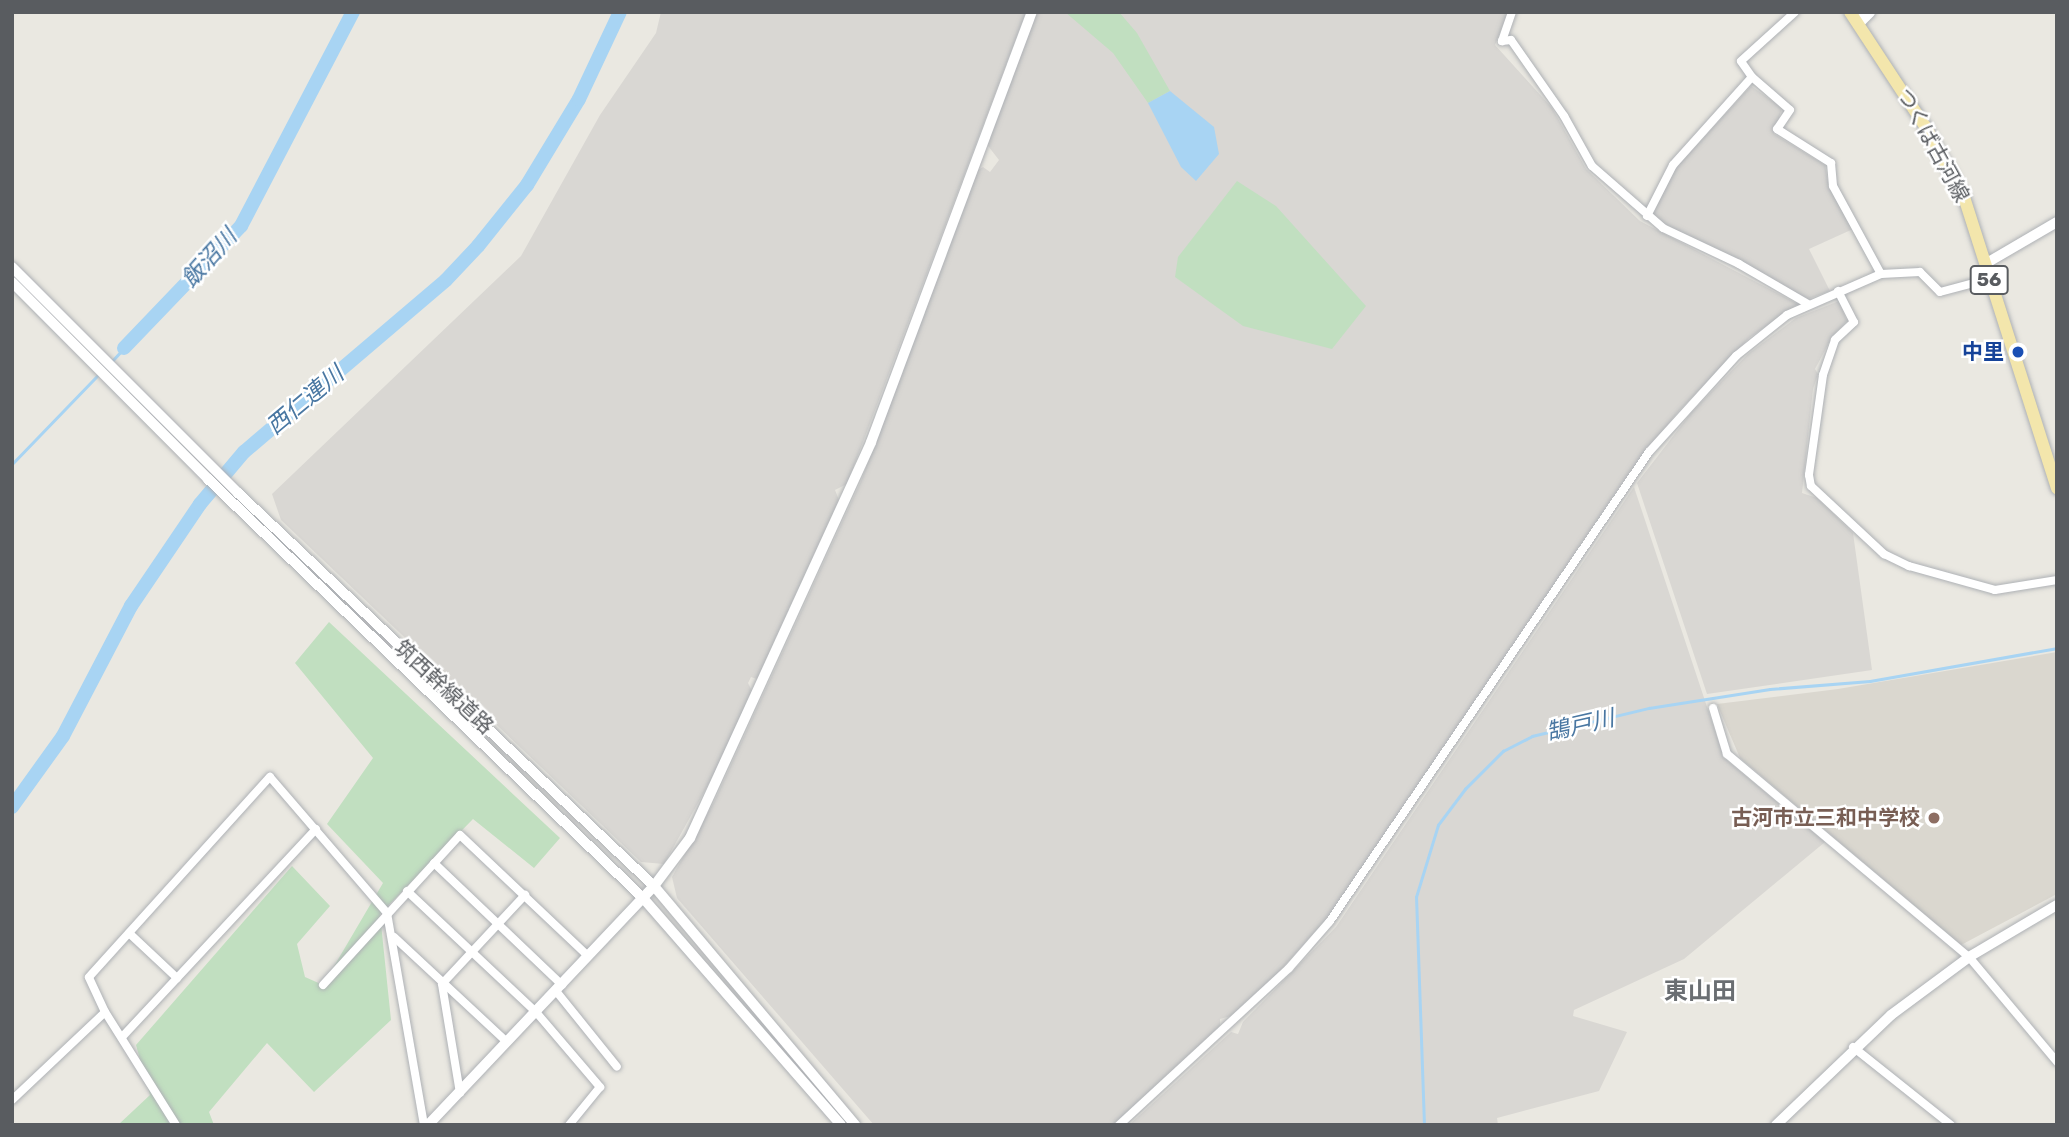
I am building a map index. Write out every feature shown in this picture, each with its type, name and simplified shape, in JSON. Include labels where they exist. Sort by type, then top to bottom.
[{"type":"main road","points":[[1854,17],[1869,12]]},
{"type":"main road","name":"つくば古河線","points":[[1854,17],[1955,179],[2057,489]]},
{"type":"street","points":[[426,1125],[460,1093],[654,886],[701,817],[850,492],[1032,12]]},
{"type":"street","points":[[1513,12],[1502,41],[1511,40],[1564,116],[1587,161],[1647,216],[1808,304]]},
{"type":"street","points":[[1795,12],[1741,61],[1752,77],[1790,110],[1777,129],[1830,163],[1833,186],[1881,274]]},
{"type":"street","points":[[1647,216],[1673,165],[1752,77]]},
{"type":"street","points":[[1985,264],[2057,222]]},
{"type":"street","name":"筑西幹線道路","points":[[12,267],[95,358]]},
{"type":"street","points":[[1119,1125],[1316,939],[1649,452],[1749,343],[1808,304],[1881,274],[1920,272],[1940,292],[1989,279]]},
{"type":"street","name":"筑西幹線道路","points":[[12,282],[95,358],[643,898],[841,1125]]},
{"type":"street","points":[[1838,291],[1854,322],[1835,340],[1824,375],[1809,475],[1811,486],[1884,554],[1909,566],[1995,590],[2057,580]]},
{"type":"street","name":"筑西幹線道路","points":[[234,497],[654,886],[855,1125]]},
{"type":"street","points":[[1713,708],[1727,754],[1969,957],[2057,1062]]},
{"type":"street","points":[[176,1125],[123,1036],[105,1012],[89,977],[270,777],[387,913],[394,937],[426,1125]]},
{"type":"street","points":[[123,1036],[316,829]]},
{"type":"street","points":[[323,985],[460,835],[589,956]]},
{"type":"street","points":[[434,863],[559,988],[617,1067]]},
{"type":"street","points":[[407,891],[536,1012],[600,1087],[569,1125]]},
{"type":"street","points":[[460,1093],[442,984],[524,895]]},
{"type":"street","points":[[1776,1125],[1853,1047],[1969,957],[2057,905]]},
{"type":"street","points":[[129,933],[177,978]]},
{"type":"street","points":[[394,937],[507,1042]]},
{"type":"street","points":[[12,1100],[105,1012]]},
{"type":"street","points":[[1853,1047],[1951,1125]]},
{"type":"shaded area","points":[[661,12],[1026,12],[847,484],[835,490],[839,500],[757,679],[751,677],[748,683],[752,691],[713,776],[664,864],[641,862],[281,520],[272,494],[521,256],[600,115],[656,33]]},
{"type":"shaded area","points":[[1036,12],[1508,12],[1495,45],[1552,108],[1586,169],[1640,221],[1798,304],[1749,338],[1677,413],[1623,482],[1332,913],[1276,975],[1231,1016],[1220,1019],[1220,1026],[1126,1114],[1113,1125],[874,1125],[677,898],[672,877],[714,802],[861,481],[975,172],[983,167],[990,172],[999,160],[985,142]]},
{"type":"shaded area","points":[[1751,86],[1782,108],[1774,134],[1825,165],[1829,188],[1853,229],[1809,249],[1830,291],[1808,299],[1655,219],[1652,213],[1675,169]]},
{"type":"shaded area","points":[[1839,301],[1847,321],[1832,337],[1815,369],[1818,374],[1813,389],[1802,493],[1817,498],[1853,533],[1872,670],[1707,694],[1637,483],[1691,413],[1748,354],[1796,318]]},
{"type":"shaded area","points":[[1634,487],[1724,758],[1825,842],[1684,959],[1574,1010],[1573,1016],[1627,1032],[1599,1091],[1497,1118],[1498,1125],[1129,1125],[1231,1032],[1238,1034],[1243,1022],[1336,927]]},
{"type":"shaded area","name":"古河市立三和中学校","points":[[2057,652],[2057,894],[1961,945],[1740,758],[1717,704],[1838,689]]},
{"type":"green space","points":[[1065,12],[1119,12],[1137,33],[1170,91],[1148,103],[1113,53]]},
{"type":"green space","points":[[1237,181],[1276,206],[1366,306],[1332,349],[1243,326],[1175,277],[1178,257]]},
{"type":"green space","points":[[329,622],[560,838],[534,868],[473,819],[380,914],[391,1020],[314,1092],[267,1043],[209,1112],[214,1125],[118,1125],[150,1095],[136,1045],[292,866],[330,906],[297,944],[305,977],[323,985],[383,883],[327,824],[373,758],[295,663]]},
{"type":"water","points":[[1170,91],[1214,127],[1219,154],[1196,181],[1181,167],[1148,103]]},
{"type":"waterway","name":"飯沼川","points":[[124,348],[241,226],[353,12]]},
{"type":"waterway","name":"西仁連川","points":[[12,807],[63,736],[131,606],[200,504],[244,452],[446,280],[478,246],[527,185],[579,99],[620,12]]},
{"type":"waterway","name":"飯沼川","points":[[112,361],[124,348]]},
{"type":"waterway","name":"飯沼川","points":[[12,464],[100,373]]},
{"type":"waterway","name":"鵠戸川","points":[[1424,1125],[1416,897],[1438,825],[1465,789],[1503,751],[1532,736],[1649,708],[1770,689],[1870,681],[2057,648]]},
{"type":"place","name":"中里","points":[[2018,352]]},
{"type":"place","name":"古河市立三和中学校","points":[[1934,818]]},
{"type":"district","name":"東山田","points":[[1700,992]]}]
